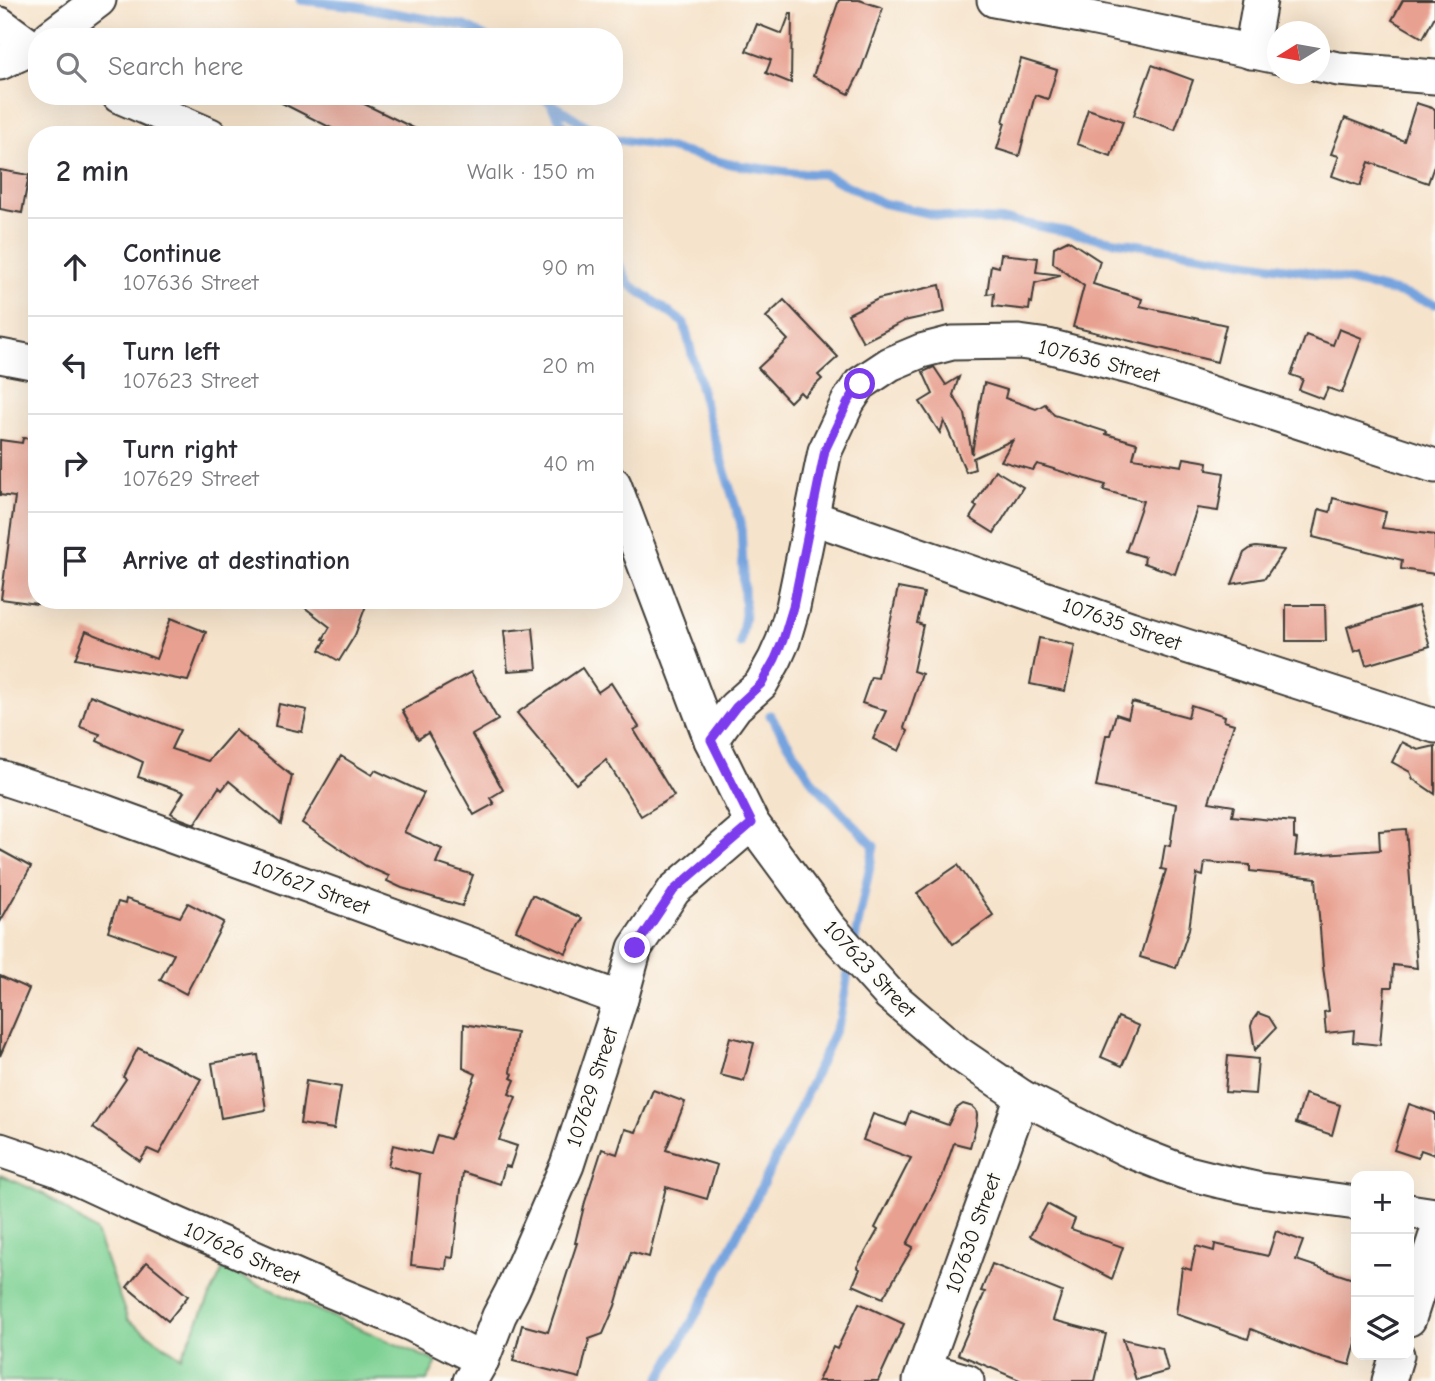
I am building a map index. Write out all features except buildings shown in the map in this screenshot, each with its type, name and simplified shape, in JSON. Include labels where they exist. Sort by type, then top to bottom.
[{"type":"street","points":[[62,28],[99,0]]},
{"type":"street","points":[[1007,1],[1264,55],[1260,0]]},
{"type":"street","points":[[0,23],[28,40]]},
{"type":"street","points":[[0,62],[28,51]]},
{"type":"street","points":[[1330,67],[1435,77]]},
{"type":"street","points":[[140,105],[189,126]]},
{"type":"street","name":"107636 Street","points":[[711,740],[736,707],[761,684],[783,640],[793,607],[825,450],[848,402],[860,384],[890,364],[921,351],[952,343],[1019,342],[1060,349],[1137,369],[1435,466]]},
{"type":"street","points":[[0,356],[28,361]]},
{"type":"street","name":"107635 Street","points":[[811,517],[1130,628],[1435,726]]},
{"type":"street","name":"107623 Street","points":[[623,532],[711,740],[752,823],[829,927],[889,994],[959,1054],[1022,1097],[1128,1150],[1184,1172],[1220,1181],[1261,1190],[1351,1202]]},
{"type":"street","name":"107627 Street","points":[[0,777],[97,809],[621,999]]},
{"type":"street","name":"107629 Street","points":[[476,1370],[567,1165],[635,948],[674,890],[752,823]]},
{"type":"street","name":"107630 Street","points":[[967,1381],[922,1375],[1022,1097]]},
{"type":"street","name":"107626 Street","points":[[0,1150],[56,1168],[138,1207],[413,1325],[476,1370]]},
{"type":"street","points":[[1414,1212],[1435,1215]]},
{"type":"street","points":[[1414,1303],[1435,1238]]},
{"type":"street","points":[[1389,1381],[1395,1360]]},
{"type":"green space","points":[[0,1175],[44,1194],[96,1232],[128,1320],[181,1357],[223,1269],[437,1362],[427,1381],[0,1381]]},
{"type":"waterway","points":[[300,0],[356,6],[469,28]]},
{"type":"waterway","points":[[554,105],[587,126]]},
{"type":"waterway","points":[[552,106],[563,126]]},
{"type":"waterway","points":[[623,140],[659,146],[730,164],[794,173],[824,174],[882,203],[950,218],[1012,221],[1103,239],[1310,272],[1435,304]]},
{"type":"waterway","points":[[623,272],[629,284],[684,323],[708,417],[741,524],[745,615],[740,644]]},
{"type":"waterway","points":[[770,715],[813,782],[874,846],[854,944]]},
{"type":"waterway","points":[[659,1381],[710,1289],[790,1130],[840,1019],[850,961]]},
{"type":"route","points":[[635,948],[674,890],[752,823],[711,740],[736,707],[761,684],[783,640],[793,607],[825,450],[848,402],[860,384]]}]
